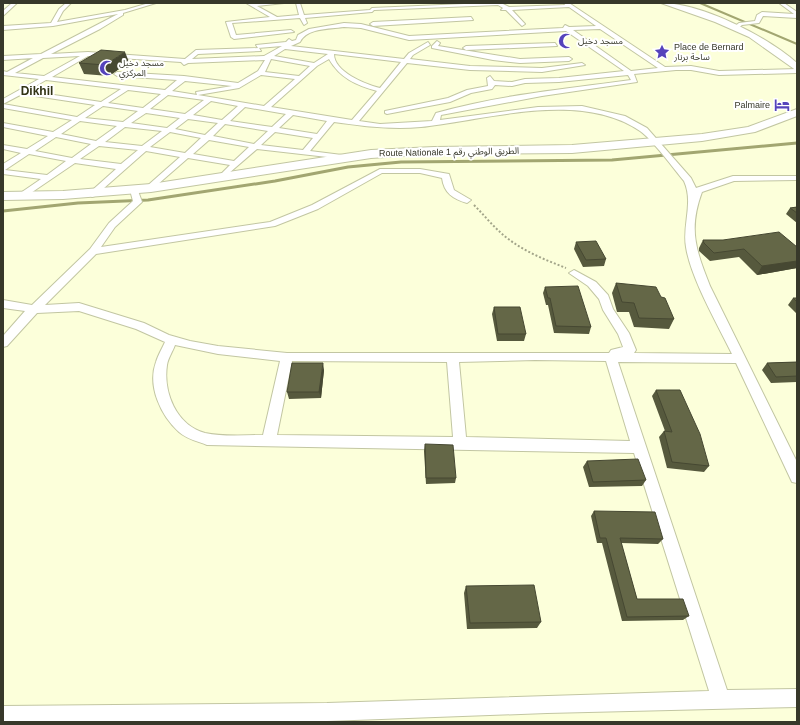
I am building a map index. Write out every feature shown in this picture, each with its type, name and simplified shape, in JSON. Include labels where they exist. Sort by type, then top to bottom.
[{"type":"highway","points":[[665,3],[710,16],[738,27],[766,43],[797,68]]},
{"type":"highway","name":"Route Nationale الطريق الوطني رقم 1","points":[[3,196],[92,194],[134,190],[221,178],[342,158],[412,151],[540,150],[656,144],[734,134],[760,128],[797,112]]},
{"type":"street","points":[[3,14],[6,9],[15,3]]},
{"type":"street","points":[[53,24],[61,10],[69,3]]},
{"type":"street","points":[[3,28],[53,24],[125,11],[154,3]]},
{"type":"street","points":[[250,4],[282,3]]},
{"type":"street","points":[[298,3],[302,19],[309,31]]},
{"type":"street","points":[[385,3],[397,23],[412,42],[428,44],[451,42]]},
{"type":"street","points":[[226,102],[238,87],[267,66],[270,58],[286,45],[291,32],[250,28],[230,22],[232,30],[250,28],[288,24],[302,19],[371,7],[388,9],[403,5],[496,3],[502,4],[522,24]]},
{"type":"street","points":[[782,3],[797,15]]},
{"type":"street","points":[[250,4],[288,24]]},
{"type":"street","points":[[434,4],[460,35]]},
{"type":"street","points":[[403,5],[424,37]]},
{"type":"street","points":[[440,12],[568,5],[663,69]]},
{"type":"street","points":[[362,25],[372,18],[371,7]]},
{"type":"street","points":[[292,10],[306,9]]},
{"type":"street","points":[[5,74],[98,28],[125,11]]},
{"type":"street","points":[[264,11],[278,11]]},
{"type":"street","points":[[298,41],[300,36],[309,31],[337,25],[473,20],[463,11]]},
{"type":"street","points":[[330,14],[337,25]]},
{"type":"street","points":[[738,27],[741,24],[757,22],[759,16],[762,14],[797,15]]},
{"type":"street","points":[[250,28],[275,18],[302,19]]},
{"type":"street","points":[[577,20],[590,20]]},
{"type":"street","points":[[435,123],[438,114],[445,112],[542,94],[635,81],[630,73],[566,29],[561,21],[571,21]]},
{"type":"street","points":[[515,24],[529,23]]},
{"type":"street","points":[[362,25],[424,37],[600,26]]},
{"type":"street","points":[[493,33],[503,26]]},
{"type":"street","points":[[250,28],[263,56],[315,65]]},
{"type":"street","points":[[562,36],[609,32]]},
{"type":"street","points":[[547,37],[569,59],[582,65],[610,85]]},
{"type":"street","points":[[465,42],[494,40]]},
{"type":"street","points":[[181,67],[196,52],[258,48],[286,45],[298,41],[305,42]]},
{"type":"street","points":[[437,43],[434,47],[492,64]]},
{"type":"street","points":[[325,44],[424,56]]},
{"type":"street","points":[[405,53],[428,44]]},
{"type":"street","points":[[286,45],[330,54],[406,62],[492,64],[569,59]]},
{"type":"street","points":[[443,49],[559,49]]},
{"type":"street","points":[[354,123],[380,90],[406,62],[405,53]]},
{"type":"street","points":[[3,102],[88,54]]},
{"type":"street","points":[[3,58],[88,54],[186,61],[270,58]]},
{"type":"street","points":[[266,108],[299,78],[330,54]]},
{"type":"street","points":[[330,54],[341,72],[352,80],[359,85],[380,90]]},
{"type":"street","points":[[101,86],[139,57]]},
{"type":"street","points":[[438,57],[542,70],[582,65]]},
{"type":"street","points":[[387,112],[450,100],[469,91],[490,88],[492,83],[489,75],[492,64]]},
{"type":"street","points":[[492,83],[512,84],[525,81],[690,68],[719,73],[797,72]]},
{"type":"street","points":[[171,77],[176,72]]},
{"type":"street","points":[[259,73],[299,78]]},
{"type":"street","points":[[5,74],[187,95],[332,120],[397,126],[435,123],[538,109],[582,108]]},
{"type":"street","points":[[117,74],[214,81],[238,87]]},
{"type":"street","points":[[22,196],[48,176],[169,93],[184,78]]},
{"type":"street","points":[[3,133],[89,84]]},
{"type":"street","points":[[512,84],[558,98]]},
{"type":"street","points":[[187,95],[238,87]]},
{"type":"street","points":[[3,168],[125,89]]},
{"type":"street","points":[[21,92],[225,121],[272,130],[318,136]]},
{"type":"street","points":[[374,98],[397,126]]},
{"type":"street","points":[[92,194],[144,148],[210,99]]},
{"type":"street","points":[[565,101],[582,108],[622,118],[644,130],[688,180],[692,187],[693,204],[690,242],[695,259],[705,286],[797,477]]},
{"type":"street","points":[[149,188],[244,104]]},
{"type":"street","points":[[3,106],[121,126],[169,130],[254,146],[342,158]]},
{"type":"street","points":[[221,178],[291,113]]},
{"type":"street","points":[[304,153],[332,120]]},
{"type":"street","points":[[3,125],[97,143],[144,148],[235,164]]},
{"type":"street","points":[[3,147],[72,160],[122,167]]},
{"type":"street","points":[[93,251],[272,224],[315,207],[380,171],[420,171],[446,176],[447,189],[453,195],[467,200]]},
{"type":"street","points":[[3,172],[48,176]]},
{"type":"street","points":[[693,204],[698,190],[733,179],[797,178]]},
{"type":"street","points":[[3,342],[93,251],[112,225],[138,202],[134,190]]},
{"type":"street","points":[[574,272],[592,284],[604,298],[608,310],[623,333],[630,350],[604,358]]},
{"type":"street","points":[[3,304],[34,309],[79,307],[140,326],[172,340],[218,350],[287,357],[453,358],[535,356],[740,359]]},
{"type":"street","points":[[172,340],[161,363],[160,384],[165,405],[182,428],[192,434],[207,439],[638,447]]},
{"type":"street","points":[[269,441],[287,357]]},
{"type":"street","points":[[453,358],[460,443]]},
{"type":"street","points":[[604,358],[638,447],[721,700]]},
{"type":"street","points":[[3,716],[327,712],[797,698]]},
{"type":"path","points":[[467,200],[478,207],[501,233],[517,244],[541,258],[561,265],[574,272]]},
{"type":"building","points":[[101,50],[125,52],[105,65],[79,63]]},
{"type":"building","points":[[797,207],[797,213],[790,208]]},
{"type":"building","points":[[779,232],[797,247],[797,261],[762,266],[744,249],[714,253],[703,240],[723,240]]},
{"type":"building","points":[[596,241],[606,259],[586,260],[576,242]]},
{"type":"building","points":[[616,283],[656,287],[661,297],[665,298],[674,319],[639,318],[634,303],[622,302]]},
{"type":"building","points":[[578,286],[591,327],[556,326],[550,298],[548,298],[545,287]]},
{"type":"building","points":[[494,307],[520,307],[526,334],[498,334]]},
{"type":"building","points":[[797,362],[797,376],[776,377],[767,363]]},
{"type":"building","points":[[292,363],[323,363],[319,392],[287,392]]},
{"type":"building","points":[[656,390],[680,390],[700,434],[709,466],[672,462],[664,431],[672,432]]},
{"type":"building","points":[[425,444],[453,445],[456,478],[426,478]]},
{"type":"building","points":[[638,459],[646,480],[593,482],[587,461]]},
{"type":"building","points":[[594,511],[655,512],[663,539],[620,538],[637,599],[683,599],[689,616],[627,617],[606,538],[600,538]]},
{"type":"building","points":[[534,585],[541,622],[470,623],[466,586]]},
{"type":"waterway","points":[[700,3],[797,44]]},
{"type":"waterway","points":[[3,211],[78,203],[148,200],[275,181],[348,167],[401,162],[612,160],[797,143]]},
{"type":"place","name":"مسجد دخيل","points":[[566,41]]},
{"type":"place","name":"Place de Bernard ساحة برنار","points":[[662,52]]},
{"type":"place","name":"مسجد دخيل المركزي","points":[[107,68]]},
{"type":"place","name":"Palmaire","points":[[782,105]]},
{"type":"district","name":"Dikhil","points":[[37,91]]}]
